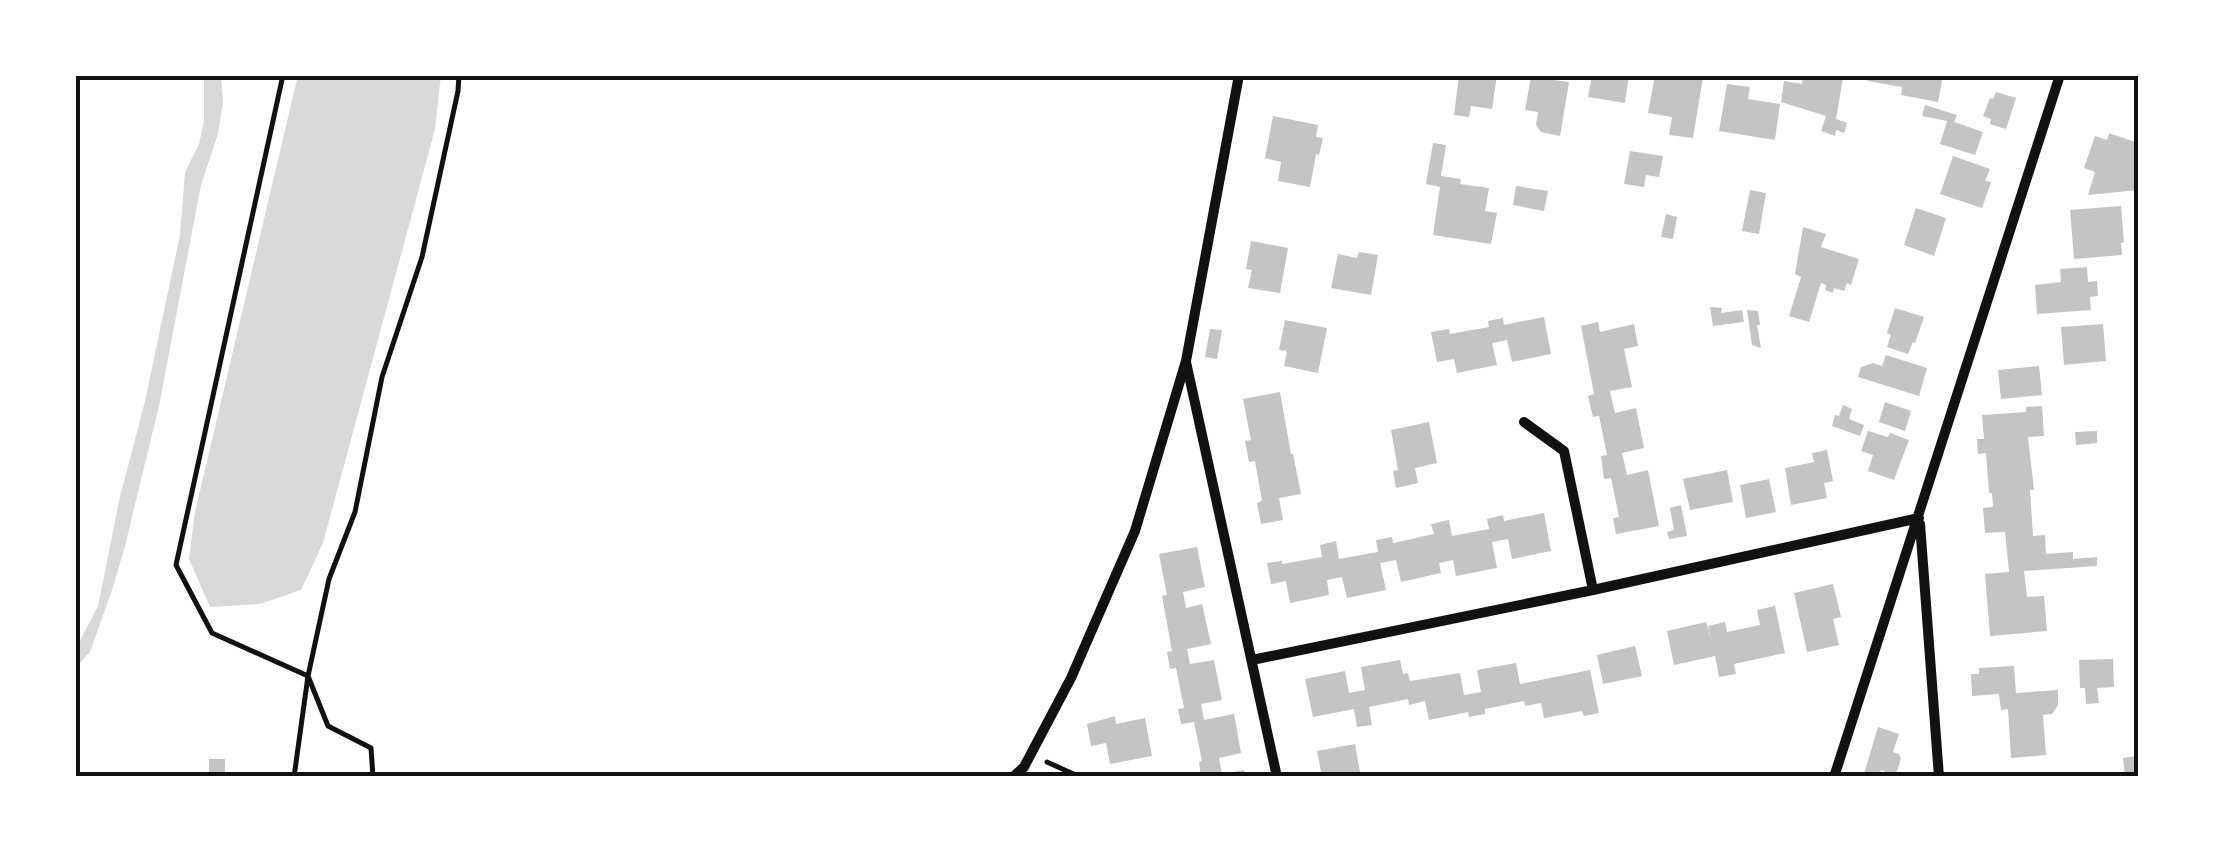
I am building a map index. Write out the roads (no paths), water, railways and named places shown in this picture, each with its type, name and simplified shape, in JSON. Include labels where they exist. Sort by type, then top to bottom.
[{"type":"street","points":[[1013,777],[1024,768],[1071,678],[1135,531],[1186,360],[1238,75]]},
{"type":"street","points":[[1834,777],[2060,75]]},
{"type":"street","points":[[1186,360],[1277,777]]},
{"type":"street","points":[[1524,422],[1564,451],[1593,590]]},
{"type":"street","points":[[1252,660],[1919,518]]},
{"type":"street","points":[[1919,518],[1939,777]]}]
